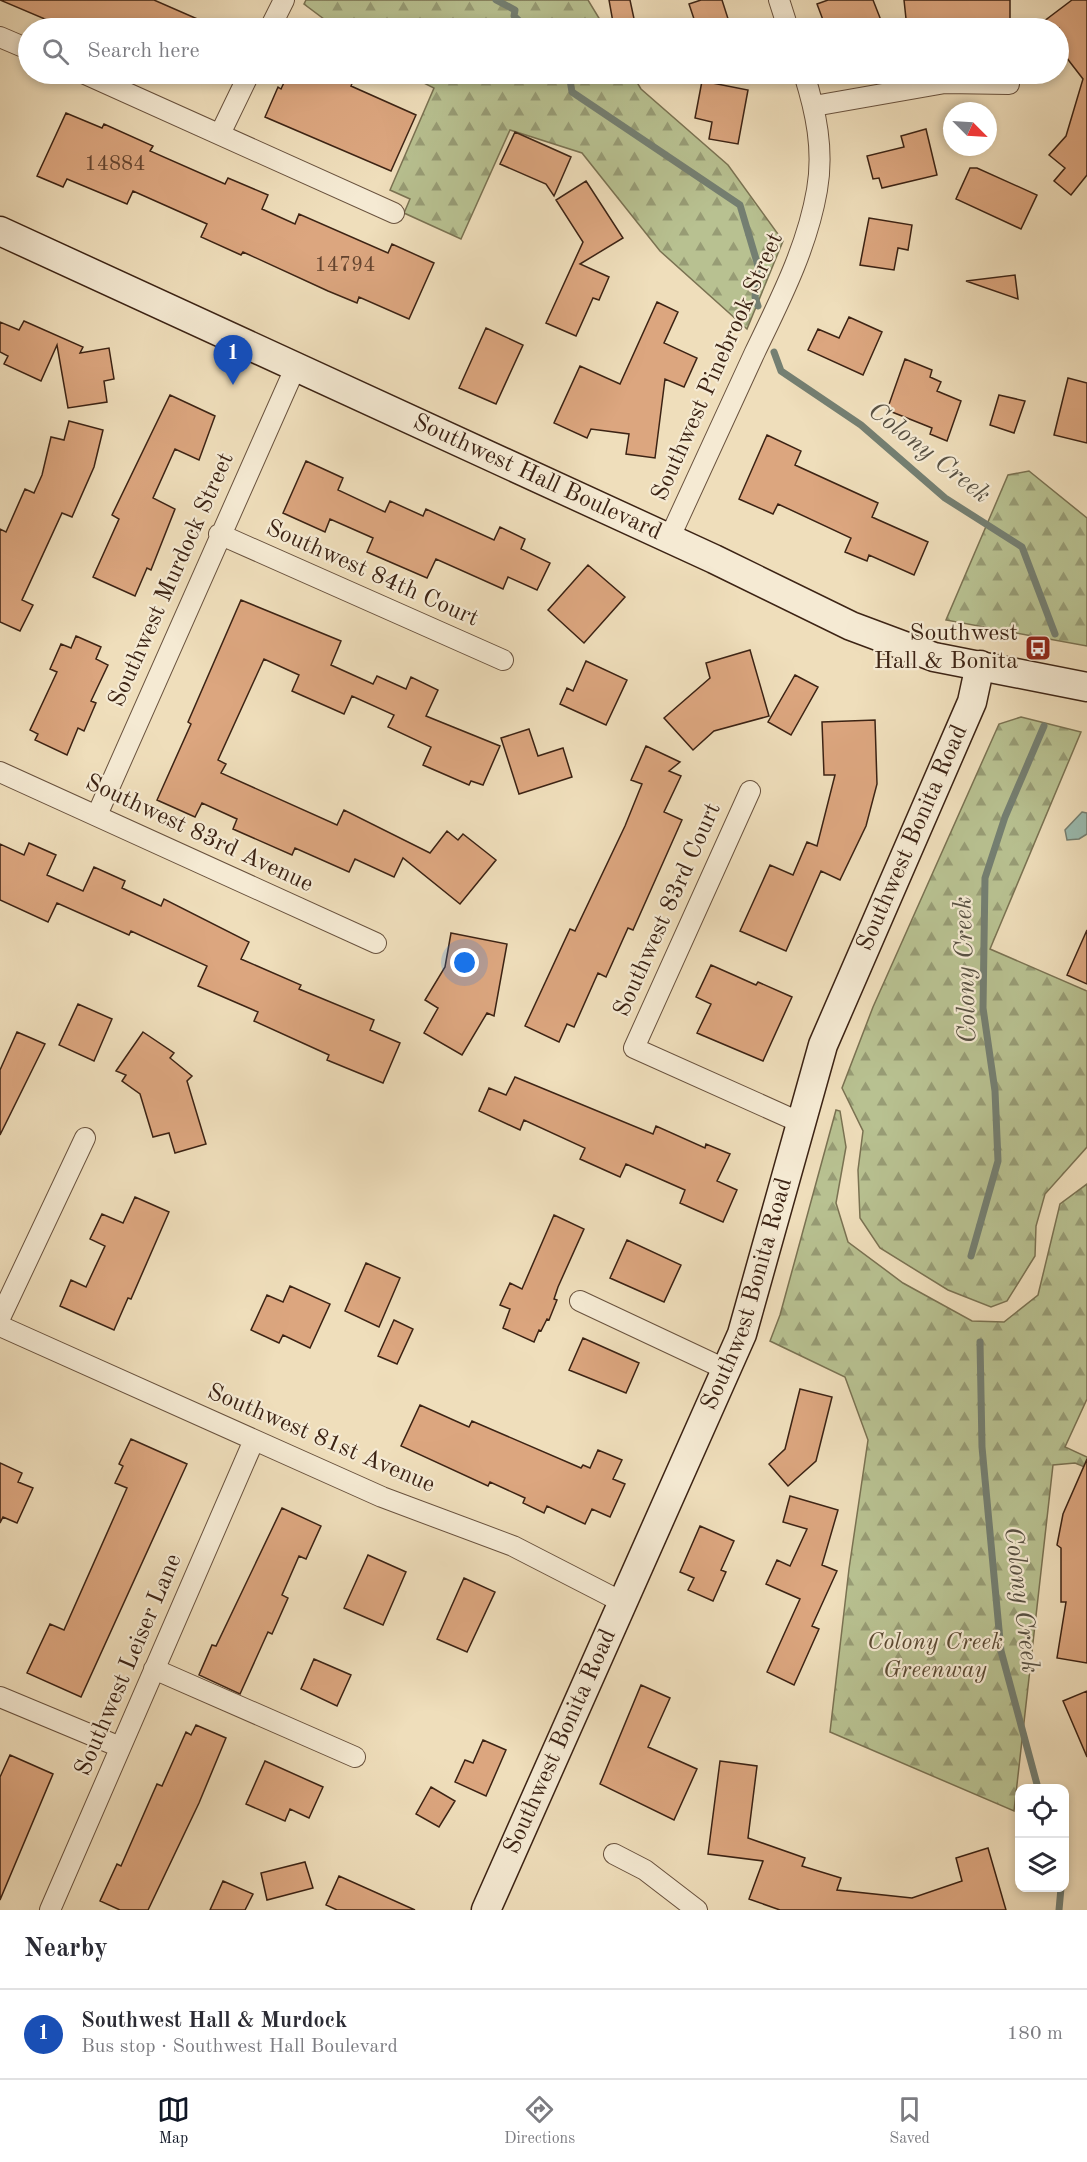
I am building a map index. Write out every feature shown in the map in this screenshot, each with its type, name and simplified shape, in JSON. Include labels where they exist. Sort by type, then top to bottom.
[{"type":"main road","name":"Southwest Hall Boulevard","points":[[0,231],[669,538],[851,626],[934,657],[1087,687]]},
{"type":"main road","name":"Southwest Bonita Road","points":[[486,1910],[727,1370],[753,1298],[812,1076],[836,1010],[972,702],[980,665]]},
{"type":"street","points":[[275,18],[284,0]]},
{"type":"street","points":[[778,0],[785,18]]},
{"type":"street","points":[[0,37],[18,45]]},
{"type":"street","points":[[108,84],[220,132],[394,213]]},
{"type":"street","points":[[220,132],[244,84]]},
{"type":"street","name":"Southwest Pinebrook Street","points":[[669,538],[799,257],[817,190],[819,139],[814,106],[807,84]]},
{"type":"street","points":[[814,106],[939,84]]},
{"type":"street","name":"Southwest Murdock Street","points":[[97,815],[219,534],[296,366]]},
{"type":"street","name":"Southwest 84th Court","points":[[219,534],[503,660]]},
{"type":"street","name":"Southwest 83rd Avenue","points":[[0,772],[376,943]]},
{"type":"street","name":"Southwest 83rd Court","points":[[750,791],[634,1048],[799,1122]]},
{"type":"street","points":[[0,1318],[85,1138]]},
{"type":"street","points":[[580,1301],[727,1370]]},
{"type":"street","name":"Southwest 81st Avenue","points":[[0,1326],[382,1497],[513,1546],[622,1602]]},
{"type":"street","name":"Southwest Leiser Lane","points":[[50,1910],[254,1440]]},
{"type":"street","points":[[154,1669],[355,1757]]},
{"type":"street","points":[[0,1697],[120,1748]]},
{"type":"street","points":[[614,1854],[645,1870],[697,1910]]},
{"type":"green space","points":[[306,0],[588,0],[599,18],[323,18],[304,4]]},
{"type":"green space","points":[[426,84],[638,84],[728,165],[783,241],[747,329],[660,251],[582,153],[510,130],[461,239],[404,213],[410,199],[390,190],[434,88]]},
{"type":"green space","points":[[1029,471],[1087,518],[1087,646],[946,620],[1008,475]]},
{"type":"green space","points":[[1021,717],[1081,732],[990,949],[1087,991],[1087,1147],[1045,1194],[1036,1226],[1035,1256],[1007,1301],[991,1307],[948,1290],[880,1248],[860,1218],[858,1170],[863,1131],[842,1088],[873,1007],[999,724]]},
{"type":"green space","name":"Colony Creek Greenway","points":[[836,1110],[840,1111],[846,1147],[836,1203],[848,1242],[903,1283],[972,1321],[1004,1322],[1038,1295],[1060,1204],[1087,1184],[1087,1399],[1065,1447],[1087,1457],[1087,1468],[1075,1463],[1053,1465],[1017,1784],[1015,1784],[1014,1811],[830,1732],[849,1569],[868,1440],[845,1377],[770,1341],[780,1315]]},
{"type":"water","points":[[1082,812],[1087,813],[1087,834],[1079,839],[1067,840],[1065,830]]},
{"type":"building","points":[[0,0],[154,0],[195,18],[42,18]]},
{"type":"building","points":[[609,0],[630,0],[634,18],[612,18]]},
{"type":"building","points":[[701,0],[722,0],[728,18],[694,18],[689,4]]},
{"type":"building","points":[[828,0],[873,0],[880,18],[822,18],[817,4]]},
{"type":"building","points":[[904,0],[1010,0],[1010,18],[906,18]]},
{"type":"building","points":[[1072,0],[1087,0],[1087,175],[1071,195],[1054,181],[1065,168],[1049,155],[1066,136],[1083,79],[1069,61],[1069,18],[1048,18]]},
{"type":"building","points":[[283,84],[352,84],[351,86],[416,115],[391,171],[265,117],[278,87],[281,89]]},
{"type":"building","points":[[701,84],[717,84],[748,90],[738,144],[709,139],[712,122],[695,118]]},
{"type":"building","points":[[66,113],[102,128],[104,124],[153,146],[150,151],[225,184],[228,178],[268,195],[262,209],[295,224],[299,214],[388,253],[392,244],[434,263],[409,319],[359,297],[357,303],[243,252],[241,255],[201,237],[207,224],[133,191],[127,204],[67,179],[63,187],[37,176]]},
{"type":"building","points":[[926,129],[937,175],[882,188],[879,178],[873,179],[867,156],[904,147],[901,136]]},
{"type":"building","points":[[515,132],[571,157],[554,196],[546,184],[500,164]]},
{"type":"building","points":[[970,168],[977,168],[1037,195],[1021,229],[956,199]]},
{"type":"building","points":[[586,181],[623,238],[580,264],[609,277],[599,300],[593,298],[576,336],[546,323],[583,242],[556,200]]},
{"type":"building","points":[[869,218],[912,225],[908,250],[898,248],[894,270],[860,265]]},
{"type":"building","points":[[1015,275],[1018,299],[966,281]]},
{"type":"building","points":[[657,302],[678,312],[664,343],[697,358],[684,387],[665,379],[655,458],[626,454],[629,434],[591,429],[587,438],[554,423],[580,366],[620,384]]},
{"type":"building","points":[[849,317],[882,332],[863,375],[808,350],[818,329],[839,338]]},
{"type":"building","points":[[24,321],[83,347],[80,353],[109,348],[114,379],[104,381],[107,402],[68,408],[57,345],[41,381],[4,364],[8,356],[0,352],[0,322],[19,330]]},
{"type":"building","points":[[486,328],[523,345],[496,404],[459,388]]},
{"type":"building","points":[[905,359],[932,370],[930,377],[941,382],[937,391],[961,401],[947,441],[930,434],[932,428],[887,410]]},
{"type":"building","points":[[1068,378],[1087,383],[1087,443],[1054,435]]},
{"type":"building","points":[[170,395],[215,416],[199,460],[175,449],[153,498],[175,509],[151,570],[147,568],[135,596],[93,577],[119,519],[112,515]]},
{"type":"building","points":[[999,395],[1025,401],[1014,433],[990,425]]},
{"type":"building","points":[[69,421],[103,430],[94,467],[72,517],[62,513],[22,600],[33,605],[20,631],[0,622],[0,529],[6,532],[25,489],[34,493],[42,475],[51,437],[64,440]]},
{"type":"building","points":[[767,435],[801,451],[795,465],[878,503],[872,517],[928,542],[914,575],[869,555],[867,561],[845,552],[851,538],[778,504],[773,514],[739,499]]},
{"type":"building","points":[[306,461],[343,478],[338,490],[385,512],[390,501],[423,516],[426,509],[494,540],[500,527],[525,539],[521,549],[550,563],[537,590],[508,577],[503,589],[436,559],[427,578],[367,552],[373,538],[330,519],[325,532],[283,513]]},
{"type":"building","points":[[588,565],[625,597],[584,643],[548,610]]},
{"type":"building","points":[[241,600],[341,641],[331,665],[373,684],[377,676],[406,689],[411,677],[438,690],[426,716],[500,746],[483,785],[471,781],[469,785],[423,765],[431,747],[388,727],[394,715],[352,696],[344,714],[292,691],[299,675],[264,659],[218,760],[226,764],[221,773],[337,825],[344,810],[430,853],[447,831],[458,840],[463,834],[496,860],[460,904],[403,858],[394,877],[355,859],[349,872],[295,848],[292,855],[233,829],[237,819],[202,803],[195,817],[157,800],[191,724],[188,722]]},
{"type":"building","points":[[76,636],[101,647],[96,659],[108,665],[91,701],[96,703],[84,731],[78,728],[67,755],[35,740],[38,734],[30,730],[57,672],[50,669],[61,644],[71,648]]},
{"type":"building","points":[[750,650],[769,716],[714,731],[693,750],[664,718],[710,678],[706,663]]},
{"type":"building","points":[[586,661],[627,680],[606,725],[560,704],[567,688],[573,691]]},
{"type":"building","points":[[795,675],[818,687],[791,735],[768,722]]},
{"type":"building","points":[[875,720],[877,784],[866,826],[840,880],[821,871],[786,951],[740,931],[770,865],[793,875],[807,842],[817,846],[835,775],[824,775],[822,722]]},
{"type":"building","points":[[529,729],[538,756],[563,748],[572,777],[519,794],[501,738]]},
{"type":"building","points":[[646,746],[680,762],[669,771],[681,776],[664,812],[682,820],[633,930],[628,928],[606,977],[598,973],[574,1027],[567,1024],[559,1042],[525,1026],[570,929],[575,931],[625,826],[642,784],[631,780]]},
{"type":"building","points":[[29,843],[56,855],[47,875],[83,891],[94,867],[125,881],[122,888],[161,906],[164,899],[249,942],[241,959],[301,985],[299,989],[374,1020],[370,1030],[400,1043],[383,1083],[327,1060],[329,1055],[254,1021],[258,1012],[198,986],[207,966],[131,931],[129,935],[57,903],[48,922],[0,900],[0,844],[24,855]]},
{"type":"building","points":[[1087,930],[1087,984],[1067,975]]},
{"type":"building","points":[[451,933],[507,944],[494,1016],[487,1013],[462,1055],[424,1033],[438,1008],[425,1000],[445,967]]},
{"type":"building","points":[[711,965],[756,985],[758,982],[792,997],[763,1061],[697,1033],[711,1004],[696,997]]},
{"type":"building","points":[[78,1004],[112,1019],[94,1061],[59,1045]]},
{"type":"building","points":[[17,1032],[45,1044],[0,1135],[0,1070]]},
{"type":"building","points":[[143,1032],[174,1053],[170,1058],[192,1076],[187,1081],[206,1144],[175,1153],[169,1133],[153,1137],[140,1094],[122,1081],[126,1075],[116,1071]]},
{"type":"building","points":[[515,1077],[653,1134],[656,1126],[705,1148],[706,1144],[730,1154],[717,1181],[737,1190],[723,1222],[680,1203],[685,1190],[626,1164],[620,1177],[580,1159],[585,1148],[524,1120],[520,1130],[479,1111],[489,1088],[506,1095]]},
{"type":"building","points":[[135,1197],[169,1212],[131,1299],[128,1298],[114,1330],[60,1306],[71,1280],[86,1287],[105,1246],[90,1239],[102,1214],[123,1223]]},
{"type":"building","points":[[554,1215],[584,1229],[558,1287],[554,1299],[557,1300],[549,1320],[547,1319],[541,1331],[539,1330],[534,1342],[503,1328],[510,1309],[500,1305],[510,1283],[522,1289]]},
{"type":"building","points":[[627,1240],[681,1265],[664,1302],[610,1278]]},
{"type":"building","points":[[366,1263],[400,1278],[379,1327],[345,1311]]},
{"type":"building","points":[[290,1286],[330,1304],[310,1348],[283,1335],[279,1343],[251,1330],[267,1295],[283,1302]]},
{"type":"building","points":[[394,1320],[413,1329],[397,1364],[378,1356]]},
{"type":"building","points":[[583,1338],[639,1363],[626,1393],[569,1370]]},
{"type":"building","points":[[800,1389],[832,1397],[816,1461],[788,1486],[769,1464],[785,1449]]},
{"type":"building","points":[[420,1405],[469,1427],[472,1421],[581,1468],[583,1465],[590,1468],[598,1450],[622,1460],[613,1479],[625,1484],[610,1517],[592,1509],[585,1524],[547,1506],[544,1513],[523,1503],[525,1498],[490,1482],[488,1486],[401,1446]]},
{"type":"building","points":[[131,1439],[187,1464],[81,1697],[27,1673],[50,1624],[64,1630],[127,1488],[115,1483],[123,1466],[119,1464]]},
{"type":"building","points":[[1087,1459],[1087,1663],[1057,1658],[1066,1602],[1061,1602],[1061,1548],[1057,1545],[1063,1514]]},
{"type":"building","points":[[0,1463],[22,1473],[18,1482],[33,1488],[17,1523],[3,1517],[0,1523]]},
{"type":"building","points":[[790,1496],[838,1510],[822,1565],[837,1571],[812,1626],[819,1629],[794,1685],[767,1672],[800,1599],[766,1584],[777,1560],[790,1566],[807,1529],[783,1522]]},
{"type":"building","points":[[282,1508],[321,1526],[306,1559],[299,1556],[282,1595],[288,1598],[272,1634],[268,1632],[240,1694],[199,1675],[212,1645],[216,1646]]},
{"type":"building","points":[[700,1526],[734,1541],[721,1570],[726,1572],[713,1601],[688,1590],[694,1578],[680,1572]]},
{"type":"building","points":[[368,1555],[406,1572],[383,1625],[344,1608]]},
{"type":"building","points":[[464,1578],[495,1592],[467,1652],[437,1639]]},
{"type":"building","points":[[314,1659],[351,1675],[337,1706],[301,1689]]},
{"type":"building","points":[[641,1685],[670,1698],[648,1747],[697,1769],[674,1820],[600,1784]]},
{"type":"building","points":[[1087,1691],[1087,1757],[1063,1701]]},
{"type":"building","points":[[196,1725],[226,1738],[199,1803],[148,1910],[120,1910],[100,1901],[117,1864],[121,1866],[157,1784],[162,1786],[186,1732],[191,1735]]},
{"type":"building","points":[[483,1740],[506,1750],[486,1796],[455,1782],[465,1760],[473,1763]]},
{"type":"building","points":[[10,1755],[53,1774],[0,1900],[0,1777]]},
{"type":"building","points":[[265,1761],[323,1787],[309,1818],[290,1809],[285,1821],[246,1804]]},
{"type":"building","points":[[720,1761],[757,1766],[748,1838],[805,1858],[802,1866],[841,1878],[837,1890],[912,1898],[962,1881],[956,1858],[988,1848],[1006,1910],[780,1910],[749,1899],[763,1861],[708,1854]]},
{"type":"building","points":[[431,1787],[455,1801],[439,1827],[416,1814]]},
{"type":"building","points":[[305,1862],[313,1888],[267,1900],[261,1873]]},
{"type":"building","points":[[339,1876],[415,1910],[337,1910],[326,1905]]},
{"type":"building","points":[[223,1881],[253,1894],[245,1910],[210,1910]]},
{"type":"waterway","name":"Colony Creek","points":[[496,0],[515,10],[514,16],[516,18]]},
{"type":"waterway","name":"Colony Creek","points":[[571,84],[572,92],[740,205],[759,269],[755,297],[758,306]]},
{"type":"waterway","name":"Colony Creek","points":[[774,352],[781,371],[861,425],[945,498],[1022,547],[1055,634]]},
{"type":"waterway","name":"Colony Creek","points":[[971,1256],[998,1161],[995,1091],[983,1008],[985,878],[1005,817],[1044,726]]},
{"type":"waterway","name":"Colony Creek","points":[[980,1342],[982,1447],[1001,1651],[1037,1784]]},
{"type":"waterway","name":"Colony Creek","points":[[1059,1910],[1061,1892]]},
{"type":"place","name":"Southwest Hall & Murdock","points":[[233,385]]},
{"type":"place","name":"Southwest Hall & Bonita","points":[[1038,648]]}]
